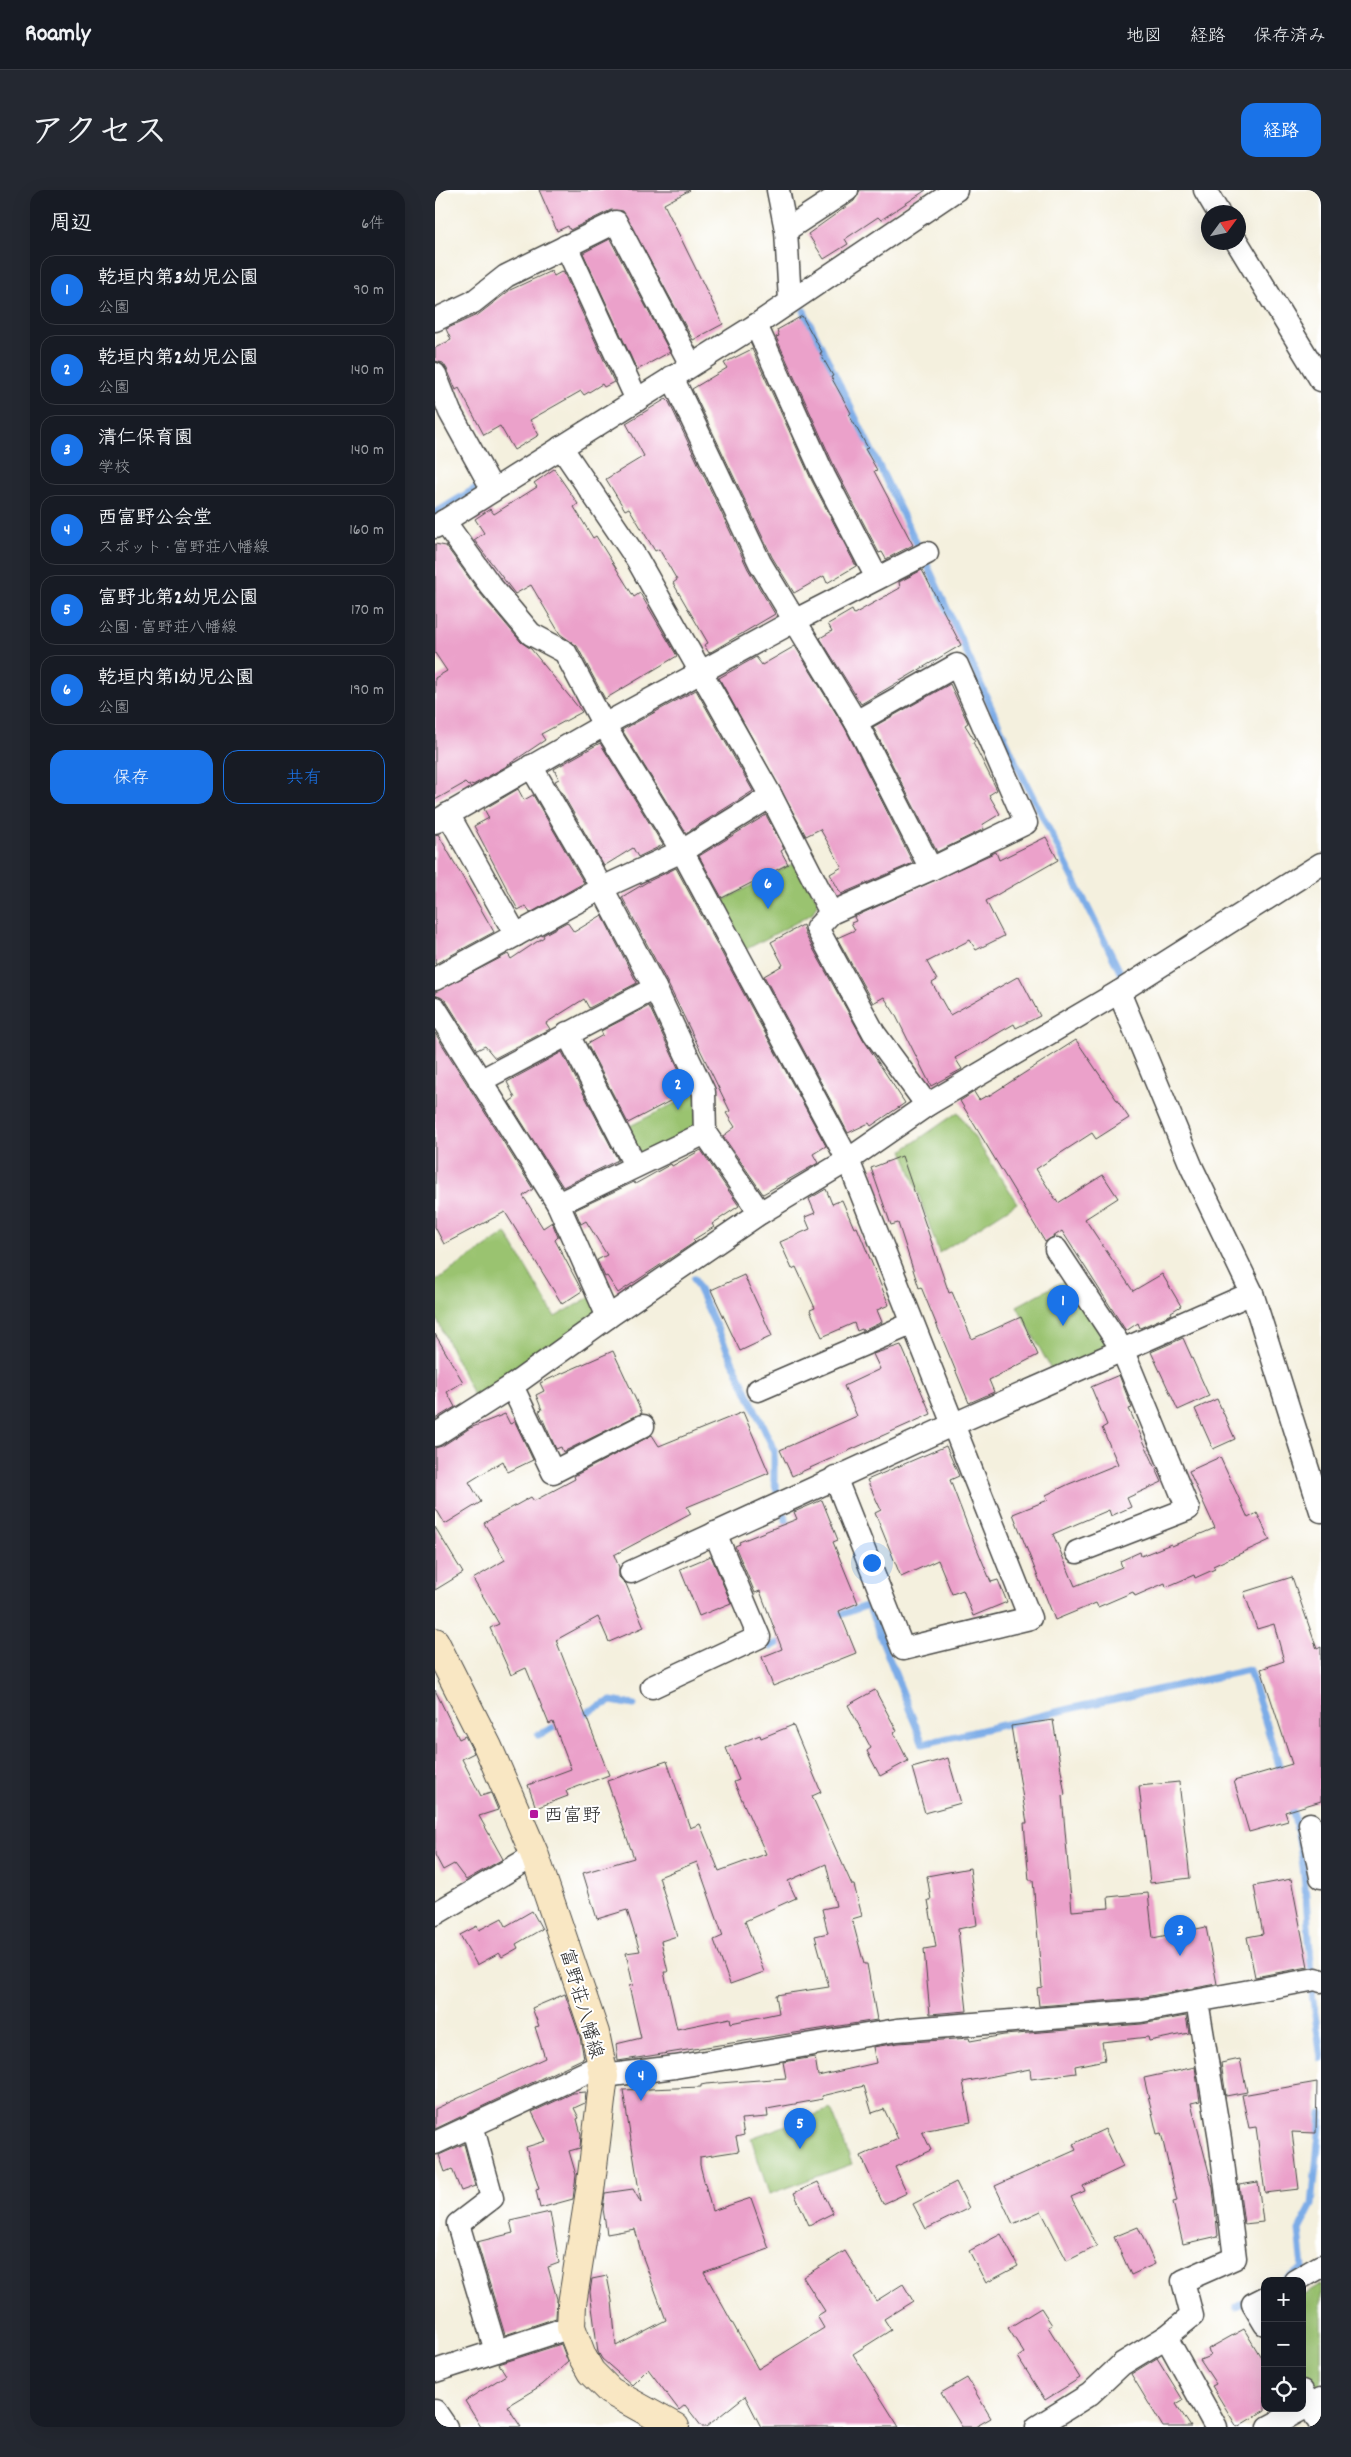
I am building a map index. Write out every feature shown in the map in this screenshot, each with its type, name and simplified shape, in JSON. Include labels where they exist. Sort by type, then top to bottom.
[{"type":"main road","name":"富野荘八幡線","points":[[435,1642],[488,1747],[534,1853],[595,2032],[599,2073],[571,2327],[581,2356],[591,2372],[610,2392],[675,2427]]},
{"type":"street","points":[[778,190],[785,230],[790,301]]},
{"type":"street","points":[[785,230],[847,190]]},
{"type":"street","points":[[835,1478],[903,1649],[1030,1618],[911,1324],[848,1160],[682,851],[604,725],[565,652],[531,634],[440,524],[756,324],[956,190]]},
{"type":"street","points":[[1205,190],[1214,205]]},
{"type":"street","points":[[435,320],[473,302],[506,276],[615,222],[691,365]]},
{"type":"street","points":[[566,246],[637,400]]},
{"type":"street","points":[[1242,250],[1321,380]]},
{"type":"street","points":[[756,324],[824,476],[877,578]]},
{"type":"street","points":[[435,374],[443,416],[493,490]]},
{"type":"street","points":[[672,377],[760,563],[856,722],[931,869]]},
{"type":"street","points":[[561,447],[637,559],[771,796],[831,913]]},
{"type":"street","points":[[516,936],[441,818],[604,725],[796,620],[923,555]]},
{"type":"street","points":[[856,722],[957,665],[1026,823],[931,869],[831,913],[817,928],[875,1034],[927,1105]]},
{"type":"street","points":[[531,766],[602,888],[655,988],[704,1092],[705,1133],[760,1213]]},
{"type":"street","points":[[435,979],[602,888],[682,851],[771,796]]},
{"type":"street","points":[[435,1435],[512,1386],[608,1317],[760,1213],[848,1160],[927,1105],[1119,992],[1321,864]]},
{"type":"street","points":[[480,1081],[567,1033],[655,988]]},
{"type":"street","points":[[1119,992],[1192,1168],[1252,1293],[1321,1511]]},
{"type":"street","points":[[435,1008],[558,1204],[608,1317]]},
{"type":"street","points":[[567,1033],[635,1165]]},
{"type":"street","points":[[558,1204],[635,1165],[705,1133]]},
{"type":"street","points":[[1056,1249],[1122,1349],[1187,1509],[1077,1552]]},
{"type":"street","points":[[631,1572],[952,1425],[1252,1293]]},
{"type":"street","points":[[758,1390],[911,1324]]},
{"type":"street","points":[[512,1386],[553,1472],[643,1426]]},
{"type":"street","points":[[652,1687],[759,1637],[715,1533]]},
{"type":"street","points":[[1310,1824],[1321,1877]]},
{"type":"street","points":[[435,1914],[534,1853]]},
{"type":"street","points":[[435,2143],[472,2125],[599,2073],[675,2067],[897,2030],[1141,2011],[1316,1980],[1321,1981]]},
{"type":"street","points":[[1037,2427],[1090,2394],[1121,2364],[1166,2337],[1192,2316],[1183,2281],[1235,2258],[1220,2139],[1197,2001]]},
{"type":"street","points":[[472,2125],[492,2198],[458,2224],[496,2351]]},
{"type":"street","points":[[1302,2277],[1321,2266]]},
{"type":"street","points":[[1261,2300],[1253,2304],[1261,2317]]},
{"type":"street","points":[[435,2371],[571,2327]]},
{"type":"street","points":[[1166,2337],[1216,2427]]},
{"type":"street","points":[[1269,2427],[1311,2399],[1321,2426]]},
{"type":"street","points":[[435,2412],[446,2427]]},
{"type":"green space","points":[[796,862],[818,902],[812,914],[743,951],[718,903]]},
{"type":"green space","points":[[697,1092],[695,1130],[639,1159],[624,1129]]},
{"type":"green space","points":[[958,1112],[1017,1203],[939,1253],[903,1150]]},
{"type":"green space","points":[[506,1233],[555,1317],[593,1295],[603,1311],[476,1401],[435,1315],[435,1281]]},
{"type":"green space","points":[[1069,1278],[1109,1346],[1052,1371],[1017,1306]]},
{"type":"green space","points":[[831,2109],[852,2164],[769,2194],[751,2138]]},
{"type":"green space","points":[[1321,2284],[1321,2387],[1306,2381],[1306,2293]]},
{"type":"building","points":[[539,190],[690,190],[664,204],[723,324],[693,340],[623,211],[611,210],[570,230],[568,226],[557,231]]},
{"type":"building","points":[[860,190],[926,190],[881,220],[878,217],[845,239],[848,244],[824,259],[808,234],[854,201]]},
{"type":"building","points":[[610,239],[670,352],[637,370],[583,253]]},
{"type":"building","points":[[551,271],[554,276],[563,271],[614,382],[604,387],[602,384],[584,395],[581,391],[530,420],[539,435],[514,450],[500,426],[484,435],[459,388],[456,390],[447,369],[443,363],[435,361],[435,348],[451,340],[446,329],[479,314],[510,290]]},
{"type":"building","points":[[802,316],[822,352],[820,353],[833,376],[831,377],[851,413],[849,415],[868,448],[865,449],[877,470],[874,471],[913,545],[886,559],[882,552],[879,553],[836,470],[776,337],[779,336],[777,330]]},
{"type":"building","points":[[752,349],[812,481],[856,566],[827,583],[824,576],[794,593],[772,557],[692,389],[727,368],[724,363]]},
{"type":"building","points":[[666,399],[748,569],[775,614],[709,653],[704,645],[708,643],[673,583],[677,580],[659,549],[655,551],[629,508],[625,510],[606,479],[644,456],[626,423]]},
{"type":"building","points":[[554,469],[578,504],[574,507],[593,538],[596,536],[634,597],[640,593],[677,656],[605,699],[577,646],[560,634],[531,585],[515,594],[474,540],[484,533],[475,519],[490,509],[494,514],[537,487],[534,483]]},
{"type":"building","points":[[435,544],[446,546],[480,593],[521,642],[531,649],[582,712],[541,734],[545,740],[505,767],[473,785],[468,786],[465,783],[435,800],[435,678],[447,671],[435,653]]},
{"type":"building","points":[[922,570],[961,645],[861,704],[820,638],[832,631],[828,624],[852,610],[854,614],[900,588],[899,582]]},
{"type":"building","points":[[795,646],[845,728],[913,863],[841,894],[830,874],[842,867],[820,829],[806,836],[719,678],[756,657],[762,665]]},
{"type":"building","points":[[950,684],[968,723],[965,725],[975,741],[973,742],[997,790],[989,795],[1000,814],[982,825],[984,829],[937,852],[873,727]]},
{"type":"building","points":[[696,690],[753,791],[686,833],[622,730]]},
{"type":"building","points":[[600,743],[663,845],[638,857],[633,848],[604,866],[555,781],[559,779],[554,769]]},
{"type":"building","points":[[518,789],[524,800],[533,795],[584,883],[530,913],[526,906],[518,910],[474,826],[489,818],[484,809]]},
{"type":"building","points":[[766,815],[784,849],[781,851],[788,864],[722,898],[699,856]]},
{"type":"building","points":[[438,834],[494,932],[435,964],[435,835]]},
{"type":"building","points":[[1046,837],[1058,860],[986,901],[1004,936],[976,950],[970,940],[927,962],[937,980],[932,983],[950,1015],[1019,976],[1040,1016],[1016,1028],[1014,1024],[955,1058],[962,1069],[931,1086],[895,1014],[884,997],[873,1003],[837,938],[855,930],[851,923],[856,921],[854,917],[996,852],[999,860]]},
{"type":"building","points":[[676,868],[826,1146],[813,1154],[818,1163],[763,1194],[723,1136],[735,1127],[726,1113],[730,1111],[667,982],[622,897]]},
{"type":"building","points":[[602,915],[637,983],[589,1008],[584,999],[546,1023],[550,1029],[495,1058],[485,1046],[477,1050],[446,1001],[435,995],[435,992],[508,954],[511,959],[544,937],[543,935],[567,922],[574,932]]},
{"type":"building","points":[[803,925],[805,934],[863,1039],[905,1103],[871,1126],[869,1123],[848,1133],[764,976],[783,965],[771,942]]},
{"type":"building","points":[[649,1006],[689,1091],[628,1123],[587,1044],[603,1035],[601,1031]]},
{"type":"building","points":[[435,1033],[533,1189],[523,1196],[543,1228],[552,1222],[558,1237],[555,1240],[582,1291],[562,1304],[505,1212],[444,1244],[435,1227]]},
{"type":"building","points":[[1076,1040],[1129,1118],[1096,1139],[1092,1133],[1036,1169],[1058,1203],[1103,1175],[1118,1198],[1085,1219],[1133,1291],[1162,1274],[1181,1306],[1171,1312],[1172,1314],[1140,1328],[1138,1323],[1126,1331],[1062,1231],[1045,1242],[960,1101],[974,1092],[979,1100],[987,1097]]},
{"type":"building","points":[[562,1052],[618,1160],[563,1187],[509,1102],[515,1098],[507,1082]]},
{"type":"building","points":[[701,1150],[739,1206],[712,1224],[714,1227],[693,1240],[695,1242],[618,1293],[607,1276],[605,1277],[597,1260],[607,1255],[586,1221],[581,1224],[575,1210],[634,1182],[635,1184]]},
{"type":"building","points":[[902,1156],[949,1293],[952,1292],[972,1339],[1021,1317],[1038,1355],[989,1380],[994,1392],[969,1403],[921,1287],[919,1288],[898,1223],[891,1225],[871,1168]]},
{"type":"building","points":[[826,1189],[832,1204],[842,1200],[854,1228],[857,1227],[889,1305],[877,1310],[882,1322],[863,1331],[862,1329],[857,1331],[854,1323],[822,1337],[810,1310],[815,1308],[796,1267],[792,1269],[780,1242],[810,1229],[805,1217],[815,1213],[809,1199]]},
{"type":"building","points":[[744,1275],[772,1336],[740,1351],[711,1290]]},
{"type":"building","points":[[435,1334],[463,1382],[447,1392],[455,1407],[435,1419]]},
{"type":"building","points":[[1183,1338],[1209,1396],[1178,1410],[1151,1352]]},
{"type":"building","points":[[901,1345],[931,1414],[792,1476],[780,1450],[857,1416],[844,1386],[880,1369],[873,1354]]},
{"type":"building","points":[[613,1351],[642,1413],[563,1452],[561,1447],[556,1449],[539,1411],[542,1410],[536,1395],[544,1391],[540,1383]]},
{"type":"building","points":[[1119,1375],[1132,1408],[1129,1409],[1162,1482],[1127,1498],[1131,1507],[1111,1516],[1109,1510],[1053,1534],[1075,1586],[1122,1567],[1120,1561],[1140,1552],[1141,1556],[1171,1544],[1172,1546],[1215,1528],[1189,1471],[1220,1457],[1248,1518],[1257,1513],[1270,1540],[1213,1566],[1215,1569],[1195,1578],[1194,1575],[1166,1587],[1165,1583],[1135,1596],[1133,1592],[1098,1607],[1096,1603],[1055,1620],[1013,1514],[1048,1500],[1046,1495],[1069,1484],[1118,1464],[1102,1428],[1107,1425],[1091,1387]]},
{"type":"building","points":[[1217,1399],[1235,1439],[1213,1449],[1195,1409]]},
{"type":"building","points":[[743,1412],[769,1473],[687,1507],[691,1514],[614,1555],[619,1567],[619,1577],[626,1584],[644,1627],[609,1642],[598,1617],[556,1640],[609,1775],[566,1791],[568,1796],[536,1808],[528,1785],[571,1769],[553,1722],[549,1724],[526,1668],[511,1675],[490,1628],[499,1624],[473,1579],[505,1560],[484,1523],[531,1497],[534,1501],[575,1479],[574,1476],[652,1435],[659,1446]]},
{"type":"building","points":[[505,1414],[510,1424],[515,1422],[533,1460],[508,1472],[503,1461],[469,1482],[481,1502],[445,1524],[435,1507],[435,1448],[442,1446],[470,1428]]},
{"type":"building","points":[[946,1446],[959,1476],[950,1480],[970,1532],[991,1582],[998,1580],[1007,1602],[973,1616],[963,1590],[952,1594],[938,1560],[901,1577],[875,1513],[881,1510],[867,1480]]},
{"type":"building","points":[[822,1500],[838,1540],[833,1542],[858,1603],[839,1611],[856,1653],[773,1686],[762,1657],[782,1649],[760,1591],[755,1593],[735,1546],[740,1544],[739,1542],[797,1519],[794,1512]]},
{"type":"building","points":[[435,1527],[463,1573],[435,1590]]},
{"type":"building","points":[[711,1556],[731,1603],[699,1616],[680,1569]]},
{"type":"building","points":[[1292,1577],[1317,1649],[1321,1647],[1321,1801],[1285,1812],[1288,1821],[1249,1832],[1234,1781],[1292,1764],[1261,1669],[1284,1661],[1274,1624],[1257,1629],[1244,1592]]},
{"type":"building","points":[[435,1690],[459,1739],[465,1736],[474,1753],[462,1759],[481,1796],[491,1793],[498,1810],[479,1816],[503,1859],[466,1880],[454,1864],[443,1870],[435,1855]]},
{"type":"building","points":[[875,1690],[897,1731],[894,1733],[908,1761],[880,1776],[867,1751],[871,1748],[848,1705]]},
{"type":"building","points":[[1053,1720],[1065,1795],[1062,1796],[1072,1911],[1109,1908],[1108,1897],[1148,1893],[1153,1938],[1206,1927],[1217,1984],[1139,1998],[1039,2006],[1037,1988],[1042,1987],[1033,1880],[1029,1880],[1024,1823],[1027,1823],[1011,1726]]},
{"type":"building","points":[[793,1725],[821,1792],[812,1796],[852,1885],[854,1885],[862,1916],[852,1919],[864,1964],[867,1964],[877,2020],[618,2061],[616,2044],[641,2038],[629,1986],[633,1985],[626,1953],[640,1951],[627,1910],[597,1919],[583,1873],[634,1858],[607,1781],[667,1761],[690,1828],[700,1824],[719,1871],[766,1854],[734,1782],[739,1780],[726,1748],[760,1735],[761,1738]],"holes":[[[697,1862],[723,1936],[714,1940],[730,1984],[764,1972],[745,1921],[796,1898],[788,1881],[826,1864],[836,1906],[822,1909],[828,1933],[815,1936],[829,1987],[776,1995],[779,2013],[731,2023],[730,2018],[677,2029],[664,1972],[668,1972],[661,1941],[677,1936],[659,1877]]]},
{"type":"building","points":[[948,1758],[961,1803],[925,1813],[912,1768]]},
{"type":"building","points":[[1179,1782],[1190,1878],[1150,1883],[1139,1786]]},
{"type":"building","points":[[970,1868],[977,1925],[958,1929],[967,2011],[930,2014],[924,1949],[936,1947],[928,1900],[931,1900],[927,1876]]},
{"type":"building","points":[[1291,1879],[1308,1967],[1255,1977],[1247,1937],[1263,1934],[1254,1886]]},
{"type":"building","points":[[532,1911],[542,1929],[516,1944],[518,1948],[502,1957],[499,1953],[477,1965],[460,1935],[477,1926],[479,1930],[502,1918],[506,1926]]},
{"type":"building","points":[[565,1994],[580,2037],[584,2058],[435,2129],[435,2109],[545,2058],[535,2027],[539,2026],[532,2008]]},
{"type":"building","points":[[1186,2016],[1189,2033],[1149,2041],[1148,2037],[1102,2042],[1105,2060],[1075,2066],[1076,2073],[1031,2079],[1030,2069],[963,2082],[971,2122],[922,2131],[931,2150],[895,2167],[907,2193],[883,2204],[861,2156],[898,2139],[884,2109],[872,2113],[864,2086],[822,2096],[823,2099],[767,2109],[768,2117],[741,2119],[744,2135],[736,2137],[739,2151],[700,2157],[700,2165],[712,2211],[751,2198],[769,2249],[704,2272],[758,2369],[824,2328],[817,2316],[825,2311],[803,2277],[845,2251],[876,2301],[903,2284],[913,2301],[884,2319],[891,2330],[853,2354],[899,2427],[761,2427],[745,2396],[706,2427],[702,2427],[685,2405],[679,2410],[648,2369],[632,2385],[602,2359],[598,2352],[590,2292],[592,2279],[607,2276],[612,2301],[616,2346],[666,2320],[642,2255],[635,2229],[607,2234],[603,2209],[605,2193],[633,2189],[641,2203],[623,2090],[701,2087],[701,2085],[706,2084],[786,2078],[783,2062],[815,2057],[818,2076],[876,2063],[873,2047],[899,2043],[969,2038],[970,2041],[1004,2035],[1142,2024]]},
{"type":"building","points":[[1240,2059],[1247,2092],[1226,2096],[1221,2063]]},
{"type":"building","points":[[1195,2067],[1200,2101],[1191,2103],[1213,2188],[1218,2236],[1183,2244],[1173,2202],[1177,2201],[1161,2133],[1157,2134],[1144,2078]]},
{"type":"building","points":[[1317,2082],[1316,2133],[1292,2132],[1299,2189],[1265,2193],[1256,2127],[1249,2128],[1242,2095]]},
{"type":"building","points":[[586,2092],[585,2103],[574,2108],[579,2118],[577,2119],[581,2134],[580,2148],[569,2151],[576,2175],[573,2199],[540,2208],[536,2190],[539,2189],[526,2147],[546,2141],[532,2112],[573,2093]]},
{"type":"building","points":[[1105,2129],[1123,2167],[1083,2186],[1085,2191],[1071,2197],[1097,2246],[1067,2261],[1041,2211],[1013,2224],[995,2186],[1076,2150],[1073,2144]]},
{"type":"building","points":[[464,2144],[475,2186],[461,2191],[452,2169],[445,2172],[439,2155]]},
{"type":"building","points":[[818,2182],[833,2213],[809,2225],[794,2193]]},
{"type":"building","points":[[956,2182],[969,2208],[926,2229],[913,2204]]},
{"type":"building","points":[[1258,2182],[1263,2222],[1244,2224],[1239,2185]]},
{"type":"building","points":[[550,2212],[559,2263],[548,2267],[557,2299],[556,2318],[505,2335],[477,2242],[513,2233],[510,2221]]},
{"type":"building","points":[[1138,2227],[1155,2264],[1131,2275],[1114,2237]]},
{"type":"building","points":[[1001,2234],[1018,2266],[986,2283],[969,2251]]},
{"type":"building","points":[[1041,2308],[1052,2325],[1048,2327],[1080,2378],[1045,2400],[1018,2357],[1024,2353],[1008,2328]]},
{"type":"building","points":[[1244,2329],[1261,2357],[1262,2412],[1237,2427],[1212,2386],[1216,2384],[1200,2360],[1210,2356],[1208,2349]]},
{"type":"building","points":[[561,2344],[568,2362],[542,2385],[507,2406],[521,2427],[481,2427],[465,2401],[506,2375],[499,2364]]},
{"type":"building","points":[[1157,2358],[1183,2400],[1176,2404],[1191,2427],[1163,2427],[1131,2374]]},
{"type":"building","points":[[967,2378],[991,2418],[975,2427],[962,2427],[941,2393]]},
{"type":"waterway","points":[[804,311],[931,573],[1016,763],[1125,982]]},
{"type":"waterway","points":[[435,513],[486,482]]},
{"type":"waterway","points":[[694,1279],[774,1450],[774,1481],[778,1494]]},
{"type":"waterway","points":[[784,1515],[790,1531]]},
{"type":"waterway","points":[[832,1618],[868,1605],[923,1744],[1073,1708],[1249,1670],[1282,1775]]},
{"type":"waterway","points":[[771,1646],[787,1640]]},
{"type":"waterway","points":[[577,1717],[611,1701],[634,1705]]},
{"type":"waterway","points":[[538,1735],[563,1723]]},
{"type":"waterway","points":[[1290,1802],[1296,1823],[1303,1865],[1312,1972]]},
{"type":"waterway","points":[[1312,1993],[1321,2058]]},
{"type":"waterway","points":[[1288,2277],[1303,2268],[1299,2230],[1312,2205],[1321,2114]]},
{"type":"waterway","points":[[1236,2307],[1249,2300]]},
{"type":"place","name":"乾垣内第1幼児公園","points":[[768,909]]},
{"type":"place","name":"乾垣内第2幼児公園","points":[[678,1110]]},
{"type":"place","name":"乾垣内第3幼児公園","points":[[1063,1326]]},
{"type":"place","name":"西富野","points":[[534,1814]]},
{"type":"place","name":"清仁保育園","points":[[1180,1956]]},
{"type":"place","name":"西富野公会堂","points":[[641,2101]]},
{"type":"place","name":"富野北第2幼児公園","points":[[800,2149]]}]
